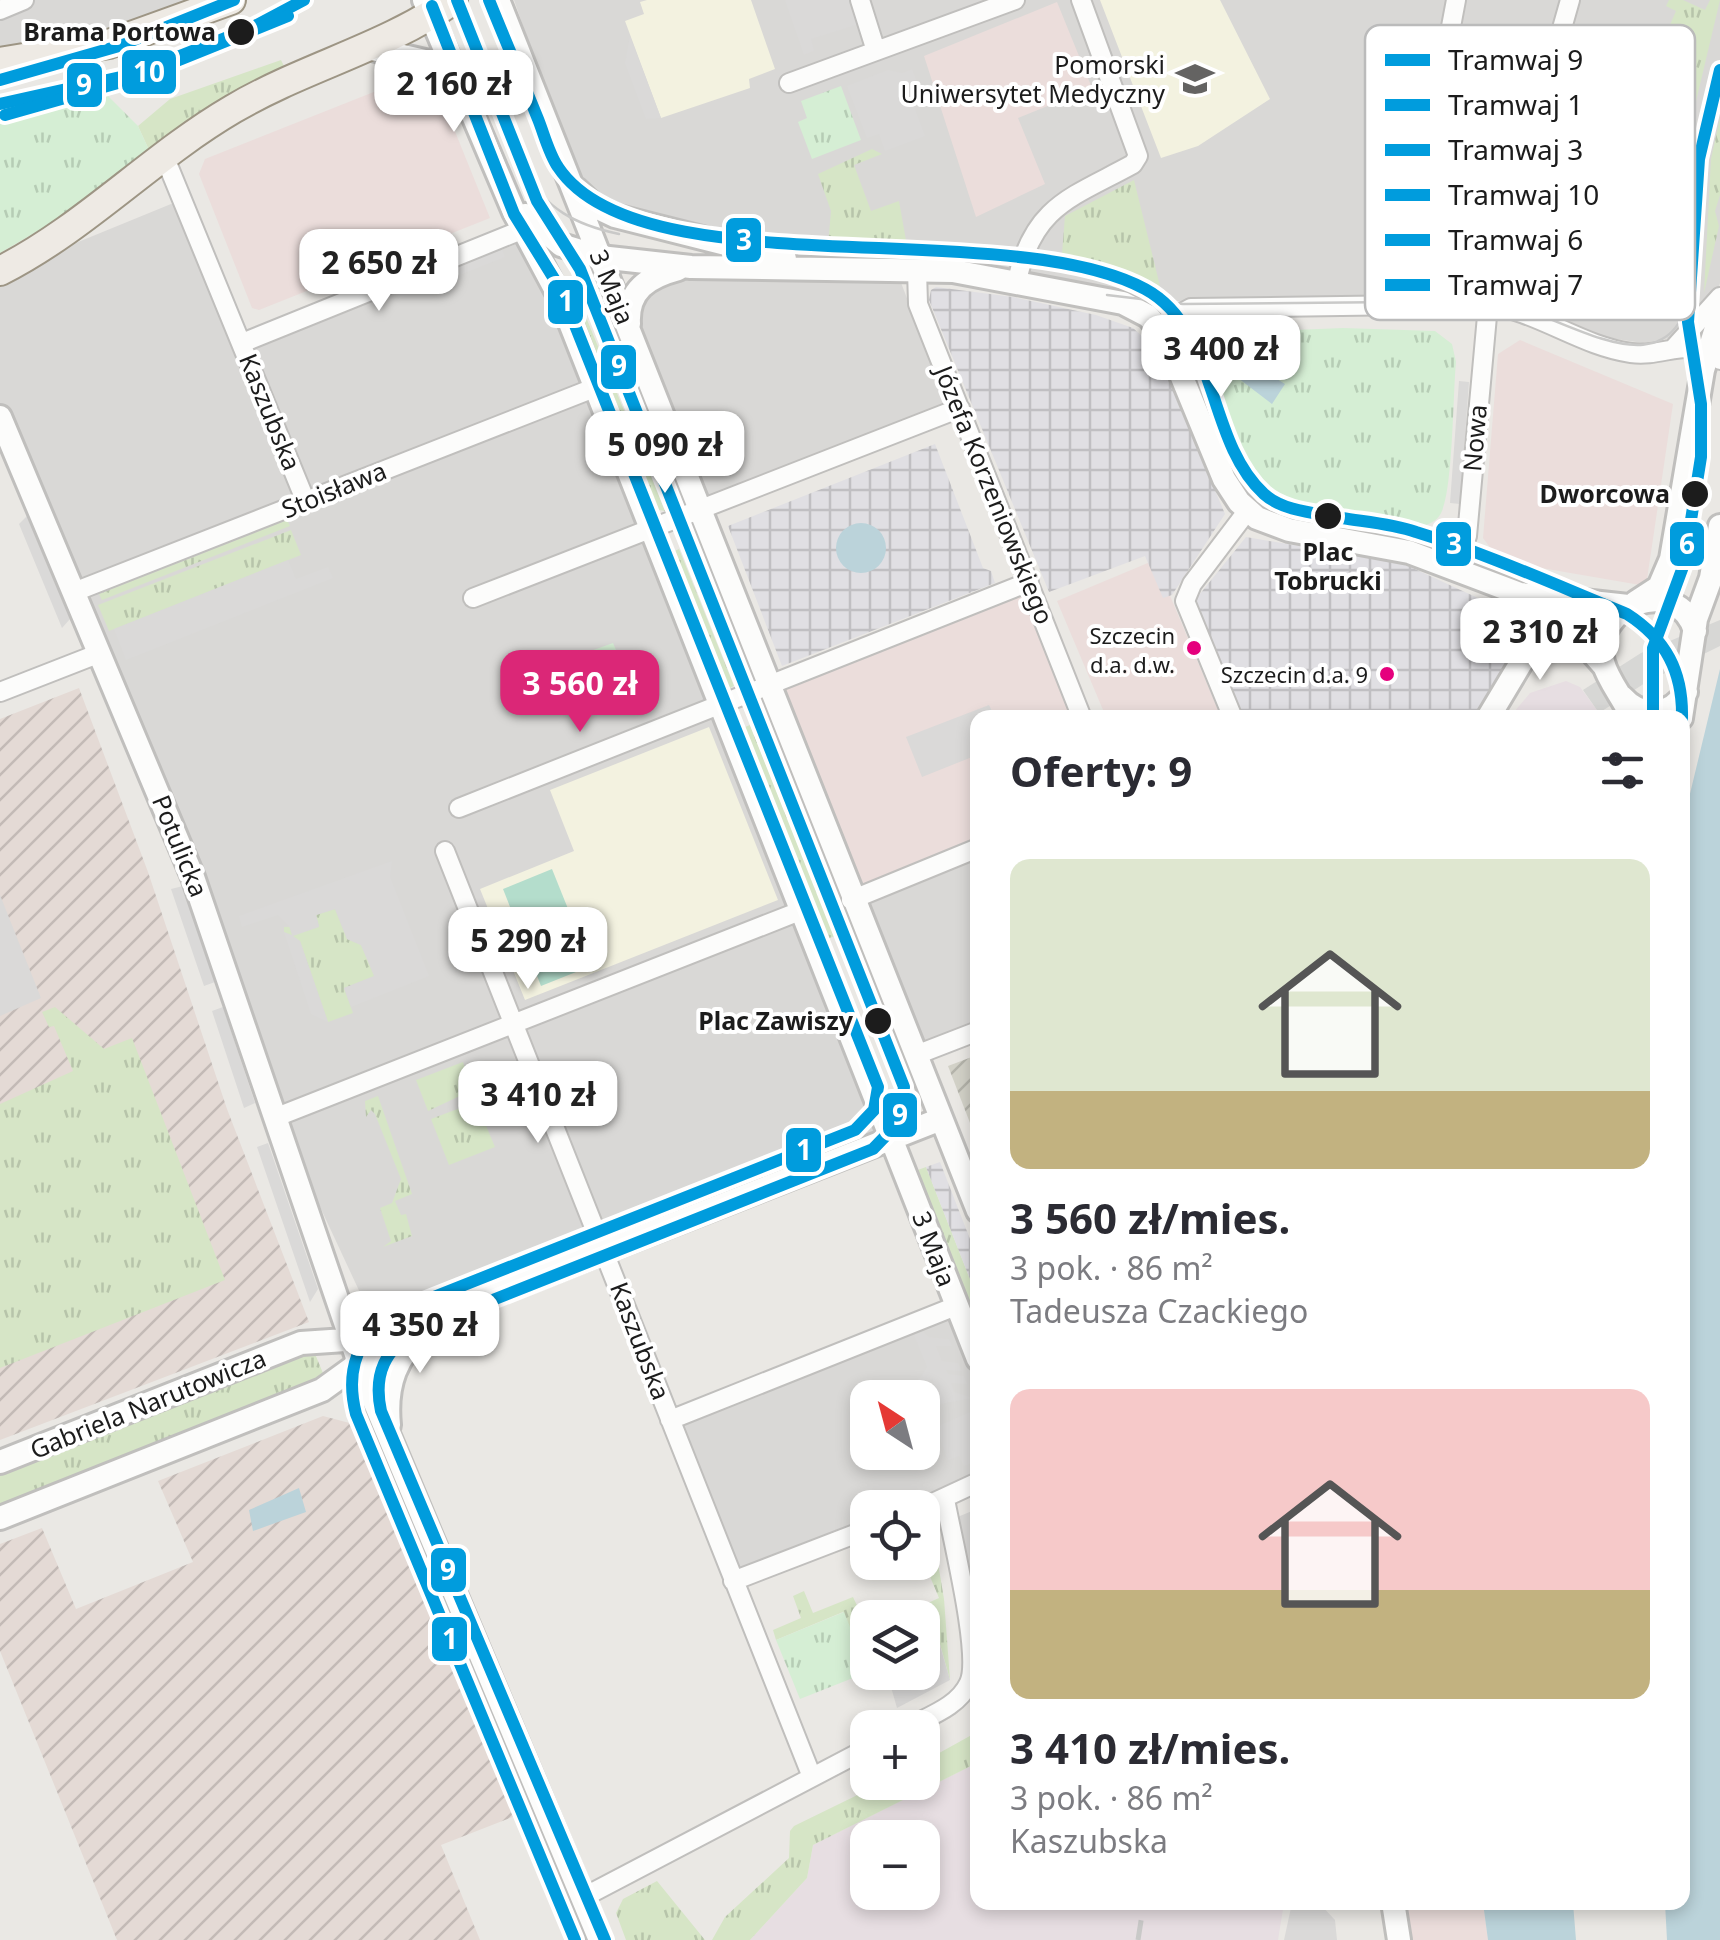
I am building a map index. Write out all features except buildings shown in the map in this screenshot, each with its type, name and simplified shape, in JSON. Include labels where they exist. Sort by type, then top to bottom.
[{"type":"main road","points":[[0,62],[139,36],[231,0]]},
{"type":"main road","points":[[0,271],[62,235],[230,111],[368,48],[437,4]]},
{"type":"street","points":[[0,10],[24,0]]},
{"type":"street","points":[[486,0],[516,44]]},
{"type":"street","points":[[498,0],[516,44]]},
{"type":"street","points":[[510,0],[516,44]]},
{"type":"street","points":[[860,0],[876,51]]},
{"type":"street","points":[[790,83],[1014,0]]},
{"type":"street","points":[[1017,282],[1025,250],[1056,206],[1133,164],[1138,156],[1082,0]]},
{"type":"street","points":[[1451,25],[1456,0]]},
{"type":"street","name":"Nowa","points":[[1564,25],[1570,0]]},
{"type":"street","points":[[437,4],[459,79],[497,170],[547,236],[572,250],[691,267],[917,270],[1017,282],[1114,300],[1142,312],[1158,326],[1174,354],[1222,476],[1248,510],[1283,529],[1396,549],[1520,594],[1561,596],[1603,606],[1676,606],[1689,618],[1695,632]]},
{"type":"street","name":"3 Maja","points":[[516,44],[851,900],[941,1119],[970,1174]]},
{"type":"street","points":[[368,48],[429,62],[459,79]]},
{"type":"street","name":"Kaszubska","points":[[164,158],[190,211],[306,502]]},
{"type":"street","name":"3 Maja","points":[[497,170],[555,287],[970,1340]]},
{"type":"street","points":[[570,178],[586,200],[611,215],[822,268]]},
{"type":"street","points":[[242,342],[524,230]]},
{"type":"street","points":[[630,332],[629,306],[638,288],[656,276],[691,267]]},
{"type":"street","name":"Józefa Korzeniowskiego","points":[[917,270],[917,302],[1079,710]]},
{"type":"street","points":[[1672,349],[1720,297]]},
{"type":"street","points":[[1158,326],[1192,308],[1365,306]]},
{"type":"street","points":[[1604,666],[1602,650],[1608,626],[1658,587],[1672,556],[1720,314]]},
{"type":"street","name":"Nowa","points":[[1455,569],[1467,538],[1486,320]]},
{"type":"street","points":[[1542,320],[1625,352],[1649,354],[1687,346],[1714,355]]},
{"type":"street","name":"Stoisława","points":[[74,592],[594,388]]},
{"type":"street","points":[[472,598],[960,408]]},
{"type":"street","name":"Potulicka","points":[[0,417],[193,877],[358,1364],[600,1940]]},
{"type":"street","points":[[1229,710],[1187,613],[1186,595],[1248,510]]},
{"type":"street","points":[[1683,710],[1695,632],[1720,526]]},
{"type":"street","points":[[460,808],[1029,582]]},
{"type":"street","points":[[1520,594],[1549,622],[1591,650],[1627,708]]},
{"type":"street","points":[[1493,710],[1561,596]]},
{"type":"street","points":[[0,692],[100,653]]},
{"type":"street","points":[[1666,710],[1687,690]]},
{"type":"street","name":"Kaszubska","points":[[445,851],[812,1777]]},
{"type":"street","points":[[851,900],[970,851]]},
{"type":"street","points":[[274,1118],[800,911]]},
{"type":"street","points":[[916,1056],[970,1034]]},
{"type":"street","points":[[890,1138],[941,1119]]},
{"type":"street","name":"Gabriela Narutowicza","points":[[0,1462],[302,1343],[351,1340],[414,1326],[890,1138]]},
{"type":"street","points":[[302,1343],[329,1309],[332,1286]]},
{"type":"street","points":[[670,1420],[956,1306]]},
{"type":"street","name":"Potulicka","points":[[394,1449],[388,1406],[396,1365],[420,1334],[459,1309]]},
{"type":"street","name":"Gabriela Narutowicza","points":[[0,1518],[322,1390],[414,1326]]},
{"type":"street","points":[[322,1390],[340,1390],[362,1398],[383,1424]]},
{"type":"street","points":[[940,1501],[970,1486]]},
{"type":"street","points":[[945,1499],[970,1605]]},
{"type":"street","points":[[733,1581],[850,1536]]},
{"type":"street","points":[[940,1710],[954,1702],[970,1677]]},
{"type":"street","points":[[582,1898],[850,1757]]},
{"type":"street","points":[[1394,1910],[1399,1940]]},
{"type":"shaded area","points":[[0,0],[197,0],[91,43],[0,57]]},
{"type":"shaded area","points":[[514,0],[1720,0],[1720,283],[1707,331],[1643,343],[1589,335],[1545,320],[1695,320],[1695,25],[1365,25],[1365,304],[1187,302],[1141,298],[1000,270],[820,261],[608,208],[577,181]]},
{"type":"shaded area","points":[[751,0],[775,69],[749,79],[750,88],[661,118],[625,21],[644,14],[640,2]]},
{"type":"shaded area","points":[[785,0],[852,0],[859,24],[811,39],[814,51],[804,55]]},
{"type":"shaded area","name":"Pomorski Uniwersytet Medyczny","points":[[1100,0],[1220,0],[1270,99],[1198,146],[1161,158]]},
{"type":"shaded area","points":[[1057,2],[1092,88],[1018,118],[1045,184],[976,217],[924,56]]},
{"type":"shaded area","points":[[630,36],[661,118],[646,119],[625,63]]},
{"type":"shaded area","points":[[912,69],[924,99],[913,104],[925,136],[885,151],[879,134],[867,138],[847,86],[888,70],[902,73]]},
{"type":"shaded area","points":[[404,80],[439,92],[490,218],[259,310],[252,308],[199,174],[205,159]]},
{"type":"shaded area","points":[[171,204],[179,205],[244,353],[526,240],[883,1136],[409,1320],[369,1312],[281,1123],[87,615],[0,404],[0,274]]},
{"type":"shaded area","points":[[501,247],[505,257],[399,299],[396,289]]},
{"type":"shaded area","points":[[689,274],[900,280],[947,403],[700,499],[633,325],[637,295]]},
{"type":"shaded area","points":[[936,287],[1013,297],[1096,315],[1133,328],[1155,348],[1225,514],[1172,595],[1163,598],[1145,556],[1049,592],[929,300]]},
{"type":"shaded area","points":[[1520,340],[1673,404],[1646,586],[1500,561],[1483,538],[1498,354]]},
{"type":"shaded area","points":[[1459,381],[1469,382],[1460,504],[1450,503]]},
{"type":"shaded area","points":[[935,444],[983,568],[991,571],[995,583],[782,666],[728,526]]},
{"type":"shaded area","points":[[27,516],[70,619],[62,628],[19,524]]},
{"type":"shaded area","points":[[1246,537],[1404,564],[1517,616],[1524,625],[1525,639],[1480,710],[1239,710],[1195,600]]},
{"type":"shaded area","points":[[288,560],[296,579],[328,567],[333,578],[126,660],[114,629]]},
{"type":"shaded area","points":[[1155,560],[1218,710],[1103,710],[1057,601]]},
{"type":"shaded area","points":[[1026,590],[1074,710],[970,710],[970,844],[854,890],[774,690]]},
{"type":"shaded area","points":[[1566,681],[1580,687],[1597,710],[1516,710],[1530,693]]},
{"type":"shaded area","points":[[79,688],[148,872],[227,1109],[309,1322],[0,1440],[0,719]]},
{"type":"shaded area","points":[[970,712],[970,758],[922,777],[906,737]]},
{"type":"shaded area","points":[[709,727],[778,900],[525,1000],[480,889],[574,851],[550,790]]},
{"type":"shaded area","points":[[970,856],[970,1027],[919,1047],[857,902]]},
{"type":"shaded area","points":[[392,861],[390,877],[429,976],[351,1007],[344,988],[374,976],[361,945],[347,939],[335,909],[316,915],[319,927],[293,936],[300,941],[328,1022],[311,1014],[284,932],[292,935],[289,926],[278,915],[242,927],[239,916]]},
{"type":"shaded area","points":[[183,886],[215,982],[204,986],[171,889]]},
{"type":"shaded area","points":[[0,895],[41,998],[0,1016]]},
{"type":"shaded area","points":[[223,1007],[255,1103],[244,1108],[212,1011]]},
{"type":"shaded area","points":[[970,1058],[970,1123],[948,1066]]},
{"type":"shaded area","points":[[268,1143],[318,1289],[310,1302],[257,1147]]},
{"type":"shaded area","points":[[940,1162],[970,1239],[970,1279],[926,1167]]},
{"type":"shaded area","points":[[953,1312],[970,1356],[970,1483],[940,1494],[940,1490],[850,1490],[850,1529],[734,1574],[676,1422]]},
{"type":"shaded area","points":[[923,1332],[929,1337],[949,1339],[952,1346],[936,1346],[942,1361],[958,1363],[962,1371],[946,1370],[948,1374],[964,1376],[967,1384],[951,1383],[954,1392],[970,1398],[940,1405],[940,1380],[918,1380],[927,1367],[914,1335]]},
{"type":"shaded area","points":[[970,1412],[970,1464],[964,1466],[959,1456],[948,1460],[940,1425]]},
{"type":"shaded area","points":[[323,1416],[361,1426],[523,1813],[441,1845],[480,1940],[117,1940],[0,1651],[0,1544],[42,1528],[76,1609],[193,1562],[158,1481]]},
{"type":"shaded area","points":[[383,1448],[533,1803],[528,1809],[380,1456]]},
{"type":"shaded area","points":[[970,1512],[970,1604],[969,1604],[955,1518]]},
{"type":"shaded area","points":[[940,1645],[950,1680],[940,1685]]},
{"type":"shaded area","points":[[892,1690],[931,1690],[897,1708]]},
{"type":"shaded area","points":[[970,1766],[970,1910],[1283,1910],[1278,1940],[750,1940],[807,1878],[813,1845],[850,1826],[850,1910],[940,1910],[940,1820],[863,1820],[903,1800],[940,1800],[940,1782]]},
{"type":"shaded area","points":[[1290,1910],[1326,1910],[1335,1920],[1337,1940],[1284,1940]]},
{"type":"shaded area","points":[[1407,1910],[1484,1910],[1488,1940],[1411,1940]]},
{"type":"green space","points":[[1669,0],[1683,0],[1705,10],[1710,0],[1720,0],[1695,106],[1695,25],[1670,25],[1676,11],[1666,6]]},
{"type":"green space","points":[[281,60],[284,66],[223,97],[149,150],[138,126],[170,99]]},
{"type":"green space","points":[[841,86],[861,140],[812,159],[798,122],[807,118],[801,101]]},
{"type":"green space","points":[[100,88],[138,126],[149,150],[48,225],[0,253],[0,108]]},
{"type":"green space","points":[[1720,118],[1720,195],[1715,211],[1719,226],[1704,293],[1711,159]]},
{"type":"green space","points":[[872,149],[882,154],[854,165],[871,211],[899,201],[907,246],[828,245],[831,211],[818,174]]},
{"type":"green space","points":[[1134,180],[1160,286],[1061,266],[1065,216]]},
{"type":"green space","points":[[603,289],[685,498],[679,505],[594,291]]},
{"type":"green space","points":[[577,295],[665,511],[654,509],[570,297]]},
{"type":"green space","name":"Plac Tobrucki","points":[[1343,328],[1435,331],[1452,344],[1456,362],[1446,499],[1441,514],[1427,525],[1310,508],[1270,491],[1256,479],[1240,453],[1202,359],[1221,333]]},
{"type":"green space","points":[[287,520],[290,526],[102,600],[99,594]]},
{"type":"green space","points":[[291,530],[301,555],[109,631],[98,605]]},
{"type":"green space","points":[[679,549],[734,686],[730,688],[725,687],[670,553]]},
{"type":"green space","points":[[613,643],[626,673],[587,689],[574,657]]},
{"type":"green space","points":[[771,717],[854,927],[848,930],[765,720]]},
{"type":"green space","points":[[750,725],[835,936],[825,940],[740,729]]},
{"type":"green space","points":[[552,869],[591,966],[541,986],[503,889]]},
{"type":"green space","points":[[335,909],[347,939],[361,945],[375,976],[344,988],[353,1013],[328,1022],[300,941],[284,932],[284,927],[319,926],[316,915]]},
{"type":"green space","points":[[55,1007],[104,1049],[132,1038],[225,1280],[0,1368],[0,1104],[73,1071],[54,1026],[49,1027],[42,1012]]},
{"type":"green space","points":[[463,1062],[468,1078],[464,1094],[428,1111],[416,1080]]},
{"type":"green space","points":[[378,1096],[412,1194],[395,1201],[401,1215],[406,1214],[412,1236],[383,1247],[391,1241],[380,1208],[392,1203],[401,1179],[375,1114],[371,1110],[366,1117],[365,1101]]},
{"type":"green space","points":[[476,1102],[495,1147],[449,1165],[431,1119]]},
{"type":"green space","points":[[926,1167],[970,1279],[970,1311],[915,1171]]},
{"type":"green space","points":[[313,1349],[325,1378],[0,1508],[0,1470]]},
{"type":"green space","points":[[940,1575],[950,1680],[940,1644],[940,1600],[934,1600],[939,1598],[931,1580],[940,1580]]},
{"type":"green space","points":[[804,1591],[813,1613],[853,1597],[850,1629],[843,1612],[776,1640],[773,1630],[801,1618],[793,1596]]},
{"type":"green space","points":[[844,1612],[850,1627],[850,1679],[800,1699],[776,1640]]},
{"type":"green space","points":[[970,1736],[970,1766],[940,1782],[940,1753]]},
{"type":"green space","points":[[850,1799],[903,1800],[863,1820],[850,1820],[850,1826],[813,1845],[807,1878],[750,1940],[712,1940],[725,1917],[789,1858],[790,1831]]},
{"type":"green space","points":[[657,1881],[705,1940],[626,1940],[616,1913],[623,1899]]},
{"type":"water","points":[[1249,362],[1285,384],[1272,404],[1238,378],[1244,363]]},
{"type":"water","points":[[861,523],[879,530],[886,548],[879,566],[861,573],[843,566],[836,548],[843,530]]},
{"type":"water","points":[[1720,669],[1720,1940],[1667,1940],[1665,1910],[1690,1910],[1690,794]]},
{"type":"water","points":[[299,1488],[306,1512],[253,1531],[249,1510]]},
{"type":"water","points":[[1484,1910],[1574,1910],[1576,1940],[1488,1940]]},
{"type":"pier","points":[[1720,620],[1720,646],[1645,683],[1604,710],[1597,710],[1583,690],[1641,653]]},
{"type":"tram line","name":"7","points":[[0,80],[119,46],[234,0]]},
{"type":"tram line","name":"9","points":[[0,104],[134,74],[253,27],[304,0]]},
{"type":"tram line","name":"9","points":[[457,0],[537,201],[580,269],[904,1087],[899,1122],[873,1149],[417,1330],[389,1354],[380,1374],[381,1411],[605,1940]]},
{"type":"tram line","name":"3","points":[[489,0],[555,162],[601,204],[664,227],[743,240],[1006,256],[1083,267],[1145,289],[1169,307],[1187,330],[1231,445],[1264,494],[1301,511],[1398,527],[1443,541],[1627,614],[1652,634],[1670,658],[1682,710]]},
{"type":"tram line","name":"1","points":[[432,6],[514,214],[561,290],[878,1087],[874,1110],[855,1130],[396,1312],[372,1332],[357,1356],[352,1383],[356,1414],[575,1940]]},
{"type":"tram line","name":"10","points":[[5,115],[132,79],[288,16]]},
{"type":"tram line","name":"6","points":[[1695,218],[1699,159],[1720,70]]},
{"type":"tram line","points":[[524,169],[542,195],[563,213],[589,226],[619,234]]},
{"type":"tram line","points":[[1107,295],[1183,304],[1365,302]]},
{"type":"tram line","points":[[1552,320],[1614,342],[1642,345],[1665,337],[1680,320]]},
{"type":"tram line","name":"6","points":[[1653,710],[1653,648],[1684,564],[1701,457],[1701,404],[1688,320]]},
{"type":"railway","points":[[1138,1940],[1143,1910]]},
{"type":"place","name":"Brama Portowa","points":[[241,32]]},
{"type":"place","name":"Pomorski Uniwersytet Medyczny","points":[[1195,79]]},
{"type":"place","name":"Dworcowa","points":[[1695,494]]},
{"type":"place","name":"Plac Tobrucki","points":[[1328,516]]},
{"type":"place","name":"Szczecin d.a. d.w.","points":[[1194,648]]},
{"type":"place","name":"Szczecin d.a. 9","points":[[1387,674]]},
{"type":"place","name":"Plac Zawiszy","points":[[878,1021]]}]
